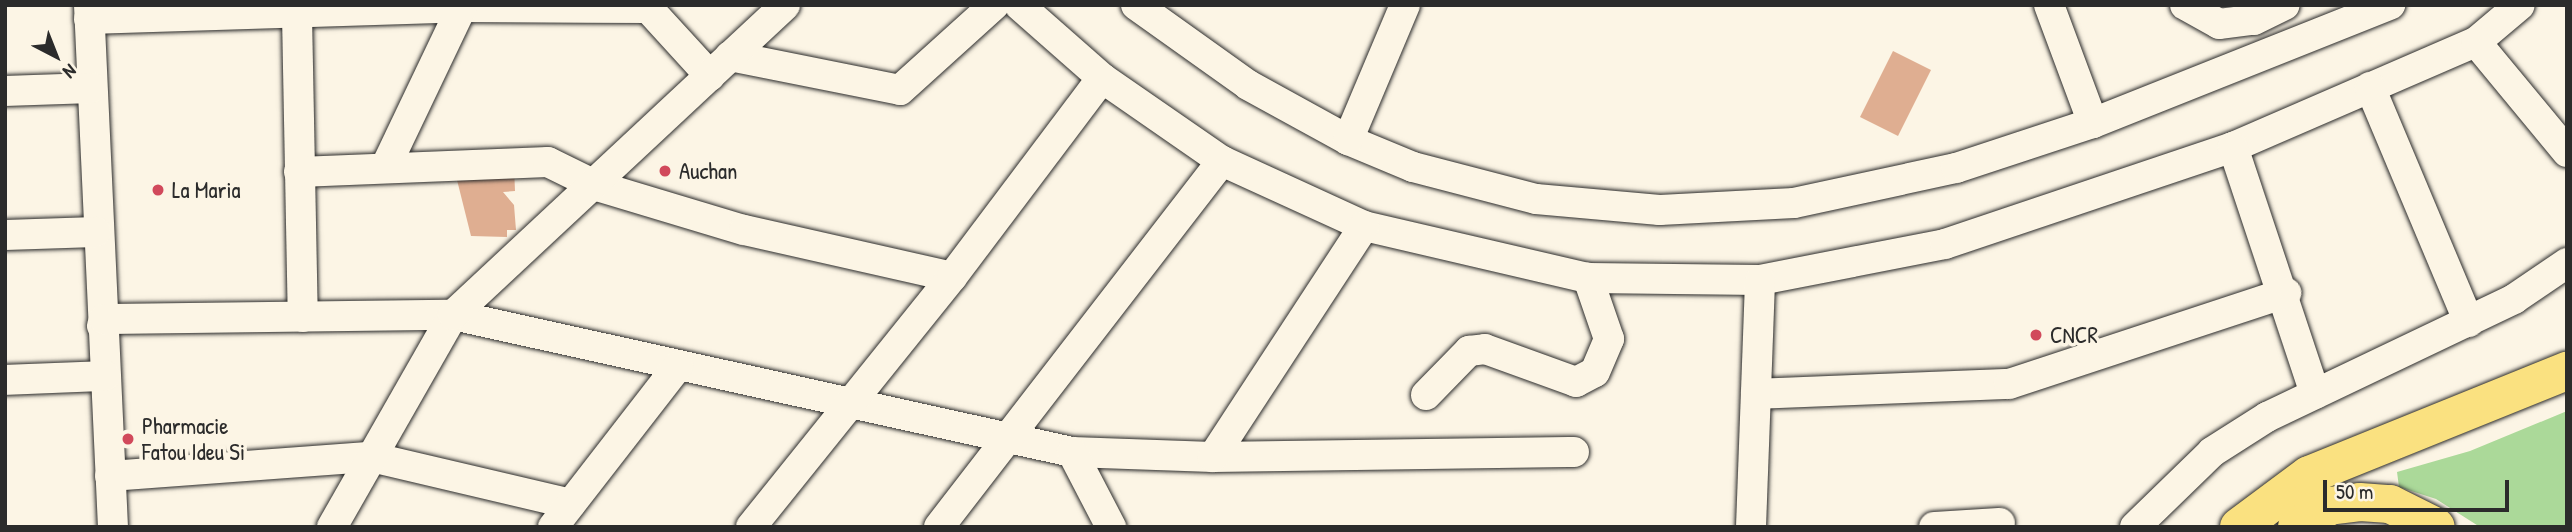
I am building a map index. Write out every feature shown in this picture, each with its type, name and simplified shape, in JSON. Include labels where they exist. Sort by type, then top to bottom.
[{"type":"highway","points":[[2239,527],[2309,475],[2567,371]]},
{"type":"highway","points":[[2297,527],[2329,506],[2360,502],[2390,504],[2435,527]]},
{"type":"street","points":[[332,527],[453,315],[597,186],[785,5]]},
{"type":"street","points":[[113,527],[96,232],[89,12],[297,15],[463,6],[649,7],[720,66],[900,90],[995,5]]},
{"type":"street","points":[[1019,5],[1102,78],[1222,160],[1364,226],[1588,278],[1760,280],[1945,244],[2232,147],[2476,42],[2520,5]]},
{"type":"street","points":[[1136,5],[1185,46],[1348,141],[1471,187],[1660,210],[1794,203],[1869,190],[2093,122],[2385,6]]},
{"type":"street","points":[[1348,141],[1405,5]]},
{"type":"street","points":[[2049,5],[2093,122]]},
{"type":"street","points":[[2185,5],[2219,24],[2254,20],[2285,5]]},
{"type":"street","points":[[387,164],[463,6]]},
{"type":"street","points":[[297,15],[303,317]]},
{"type":"street","points":[[2476,42],[2567,152]]},
{"type":"street","points":[[751,527],[852,405],[1102,78]]},
{"type":"street","points":[[2370,87],[2469,321]]},
{"type":"street","points":[[5,91],[92,88]]},
{"type":"street","points":[[2232,147],[2286,293],[2315,394]]},
{"type":"street","points":[[299,172],[387,164],[530,159],[567,166],[597,186],[744,230],[952,277]]},
{"type":"street","points":[[940,526],[1004,439],[1222,160]]},
{"type":"street","points":[[1213,457],[1364,226]]},
{"type":"street","points":[[5,235],[96,232]]},
{"type":"street","points":[[2135,527],[2212,452],[2315,394],[2469,321],[2567,263]]},
{"type":"street","points":[[1426,395],[1468,351],[1485,349],[1576,382],[1595,372],[1609,339],[1588,278]]},
{"type":"street","points":[[1751,527],[1760,280]]},
{"type":"street","points":[[1756,394],[2009,384],[2286,293]]},
{"type":"street","points":[[103,326],[104,319],[453,315],[1072,452],[1213,457],[1574,452]]},
{"type":"street","points":[[110,476],[372,457],[562,515],[678,366]]},
{"type":"street","points":[[5,380],[105,376]]},
{"type":"street","points":[[1072,452],[1111,527]]},
{"type":"street","points":[[1934,527],[2000,523]]},
{"type":"green space","points":[[2567,411],[2567,527],[2480,527],[2436,499],[2399,487],[2397,472],[2470,451]]},
{"type":"building","points":[[1893,51],[1931,70],[1898,136],[1860,117]]},
{"type":"building","points":[[514,167],[515,191],[503,192],[514,205],[516,230],[507,230],[507,237],[471,236],[454,168]]},
{"type":"place","name":"Auchan","points":[[665,171]]},
{"type":"place","name":"La Maria","points":[[158,190]]},
{"type":"place","name":"CNCR","points":[[2036,335]]},
{"type":"place","name":"Pharmacie Fatou Ideu Si","points":[[128,439]]}]
